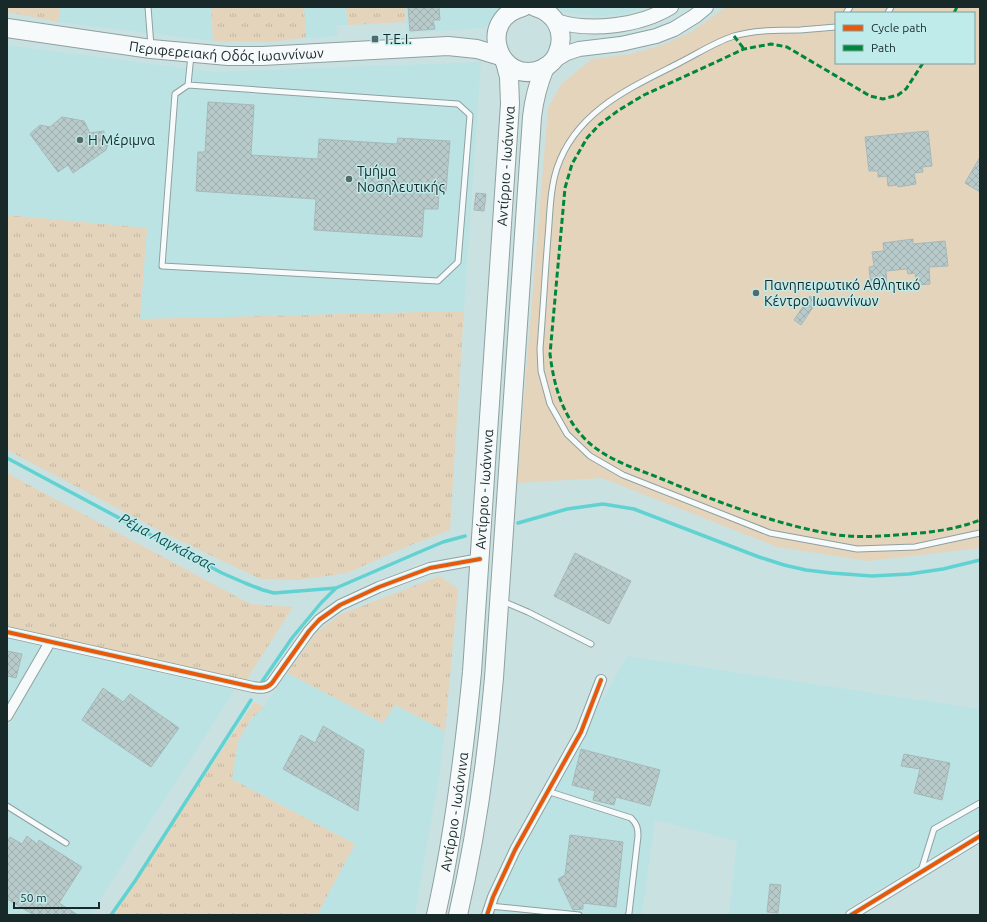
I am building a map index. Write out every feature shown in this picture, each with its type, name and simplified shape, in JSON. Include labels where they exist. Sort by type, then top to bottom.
[{"type":"highway","name":"Περιφερειακή Οδός Ιωαννίνων","points":[[7,28],[191,54],[262,56],[448,46],[466,43],[488,33],[500,23],[508,13],[523,7]]},
{"type":"highway","points":[[535,7],[550,14],[556,21]]},
{"type":"highway","name":"Αντίρριο - Ιωάννινα","points":[[458,915],[468,867],[486,758],[499,600],[532,117],[535,94],[540,80],[557,55],[561,46],[560,29],[556,21]]},
{"type":"highway","name":"Αντίρριο - Ιωάννινα","points":[[439,914],[461,776],[472,672],[480,559],[510,104],[509,77],[503,59],[497,48],[496,39],[500,23]]},
{"type":"highway","name":"Περιφερειακή Οδός Ιωαννίνων","points":[[448,46],[477,49],[503,59],[512,68],[520,71],[537,71],[549,65]]},
{"type":"main road","points":[[556,21],[578,26],[591,27],[619,24],[651,16],[670,7]]},
{"type":"main road","points":[[549,65],[567,53],[579,49],[621,44],[656,36],[674,29],[706,7]]},
{"type":"street","points":[[7,632],[253,687],[266,688],[272,683],[301,642],[319,620],[340,605],[379,587],[430,568],[480,559]]},
{"type":"street","points":[[7,716],[50,642]]},
{"type":"street","points":[[488,911],[515,850],[581,732],[601,680]]},
{"type":"street","points":[[851,915],[867,911],[921,872],[980,836]]},
{"type":"lane","points":[[148,7],[151,49]]},
{"type":"lane","points":[[835,27],[806,30],[769,30],[734,36],[614,97],[590,116],[578,130],[569,142],[556,169],[552,194],[540,349],[541,371],[550,404],[567,434],[590,456],[623,475],[770,533],[857,549],[915,547],[980,533]]},
{"type":"lane","points":[[188,85],[458,104],[470,115],[458,262],[438,281],[162,266],[175,94],[188,85],[191,54]]},
{"type":"lane","points":[[499,600],[528,612],[591,644]]},
{"type":"lane","points":[[547,791],[631,818],[636,822],[638,836],[628,915]]},
{"type":"lane","points":[[921,872],[934,829],[980,802]]},
{"type":"lane","points":[[7,806],[66,843]]},
{"type":"lane","points":[[488,911],[579,915]]},
{"type":"shaded area","points":[[60,7],[211,7],[213,41],[58,22]]},
{"type":"shaded area","points":[[304,7],[346,7],[348,25],[336,25],[338,36],[306,38]]},
{"type":"shaded area","points":[[405,7],[506,7],[496,21],[483,28],[408,33]]},
{"type":"shaded area","points":[[556,7],[647,7],[625,14],[602,16],[571,13]]},
{"type":"shaded area","points":[[7,45],[213,72],[481,62],[464,311],[140,319],[147,228],[7,215]]},
{"type":"shaded area","points":[[7,638],[235,690],[90,915],[13,915],[7,911],[7,729],[17,712],[7,709]]},
{"type":"shaded area","points":[[627,656],[980,709],[980,828],[837,915],[729,915],[737,841],[655,820],[642,915],[492,915],[504,881],[547,799]]},
{"type":"shaded area","points":[[287,673],[383,723],[395,705],[445,731],[439,776],[415,915],[317,915],[355,844],[232,779],[238,741],[251,719],[264,707]]},
{"type":"green space","points":[[7,7],[60,7],[58,22],[7,12]]},
{"type":"green space","points":[[211,7],[304,7],[306,38],[268,42],[213,41]]},
{"type":"green space","points":[[346,7],[405,7],[406,22],[348,25]]},
{"type":"green space","name":"Πανηπειρωτικό Αθλητικό Κέντρο Ιωαννίνων","points":[[726,7],[980,7],[980,548],[869,561],[777,547],[602,478],[517,483],[548,108],[561,84],[592,59],[631,54],[662,45],[691,32]]},
{"type":"green space","points":[[7,215],[147,228],[140,319],[464,311],[450,530],[406,547],[347,573],[299,580],[261,579],[170,536],[7,450]]},
{"type":"green space","points":[[7,473],[250,604],[293,607],[245,682],[7,626]]},
{"type":"green space","points":[[440,576],[458,589],[445,731],[395,705],[383,723],[287,673],[317,632],[341,614]]},
{"type":"green space","points":[[254,702],[264,707],[251,719],[238,741],[232,779],[355,844],[317,915],[112,915]]},
{"type":"building","points":[[408,7],[439,7],[440,20],[433,20],[435,29],[410,31]]},
{"type":"building","points":[[208,102],[254,105],[251,155],[318,159],[319,139],[397,144],[398,138],[450,141],[446,191],[439,191],[438,209],[424,209],[422,237],[314,230],[316,199],[196,191],[198,152],[205,152]]},
{"type":"building","points":[[62,117],[84,121],[90,133],[104,131],[104,139],[108,143],[106,150],[73,173],[68,165],[58,172],[30,134],[40,125],[50,127]]},
{"type":"building","points":[[928,131],[932,166],[922,167],[923,172],[914,173],[916,184],[898,187],[898,185],[888,186],[887,176],[878,177],[878,171],[869,171],[865,137]]},
{"type":"building","points":[[980,157],[980,192],[965,183]]},
{"type":"building","points":[[476,193],[486,194],[484,211],[474,210]]},
{"type":"building","points":[[913,239],[913,244],[945,241],[948,266],[929,267],[930,284],[917,285],[915,273],[908,274],[907,269],[886,271],[887,285],[871,286],[869,267],[874,266],[872,252],[884,251],[883,243]]},
{"type":"building","points":[[810,296],[817,301],[801,325],[794,320]]},
{"type":"building","points":[[575,553],[631,581],[609,624],[554,596]]},
{"type":"building","points":[[7,651],[22,654],[16,678],[7,676]]},
{"type":"building","points":[[103,688],[123,702],[130,694],[179,728],[151,767],[82,720]]},
{"type":"building","points":[[323,726],[364,750],[358,811],[283,769],[301,735],[315,743]]},
{"type":"building","points":[[581,749],[660,770],[650,806],[616,797],[614,805],[593,800],[595,791],[572,785]]},
{"type":"building","points":[[904,754],[950,763],[942,800],[914,793],[920,769],[901,766]]},
{"type":"building","points":[[570,835],[623,842],[616,907],[583,903],[583,909],[573,910],[558,879],[565,875]]},
{"type":"building","points":[[27,836],[37,844],[39,840],[82,867],[59,903],[78,915],[34,915],[7,899],[7,842],[10,837],[22,844]]},
{"type":"building","points":[[770,884],[781,885],[778,913],[767,912]]},
{"type":"waterway","name":"Ρέμα Λαγκάτσας","points":[[7,458],[222,573],[245,583],[274,593],[336,588]]},
{"type":"waterway","points":[[518,523],[567,509],[603,504],[634,509],[759,557],[806,570],[872,576],[909,574],[943,569],[980,560]]},
{"type":"waterway","points":[[259,686],[292,638],[321,603],[336,588],[443,542],[465,536]]},
{"type":"waterway","points":[[111,915],[135,881],[251,700]]},
{"type":"marked path","points":[[954,12],[957,7]]},
{"type":"marked path","points":[[734,36],[744,49]]},
{"type":"marked path","points":[[922,64],[906,89],[898,95],[883,99],[870,96],[787,47],[771,44],[744,49],[644,95],[619,110],[599,125],[587,138],[572,164],[565,188],[550,354],[560,400],[570,420],[585,439],[602,453],[621,463],[704,496],[770,519],[814,531],[846,536],[882,536],[945,530],[980,520]]},
{"type":"cycle path","points":[[7,632],[263,688],[272,683],[309,631],[319,620],[340,605],[379,587],[430,568],[480,559]]},
{"type":"cycle path","points":[[487,915],[493,897],[515,850],[581,732],[601,680]]},
{"type":"cycle path","points":[[851,915],[980,836]]},
{"type":"place","name":"Τ.Ε.Ι.","points":[[375,39]]},
{"type":"place","name":"Η Μέριμνα","points":[[80,140]]},
{"type":"place","name":"Τμήμα Νοσηλευτικής","points":[[349,179]]},
{"type":"place","name":"Πανηπειρωτικό Αθλητικό Κέντρο Ιωαννίνων","points":[[756,293]]}]
